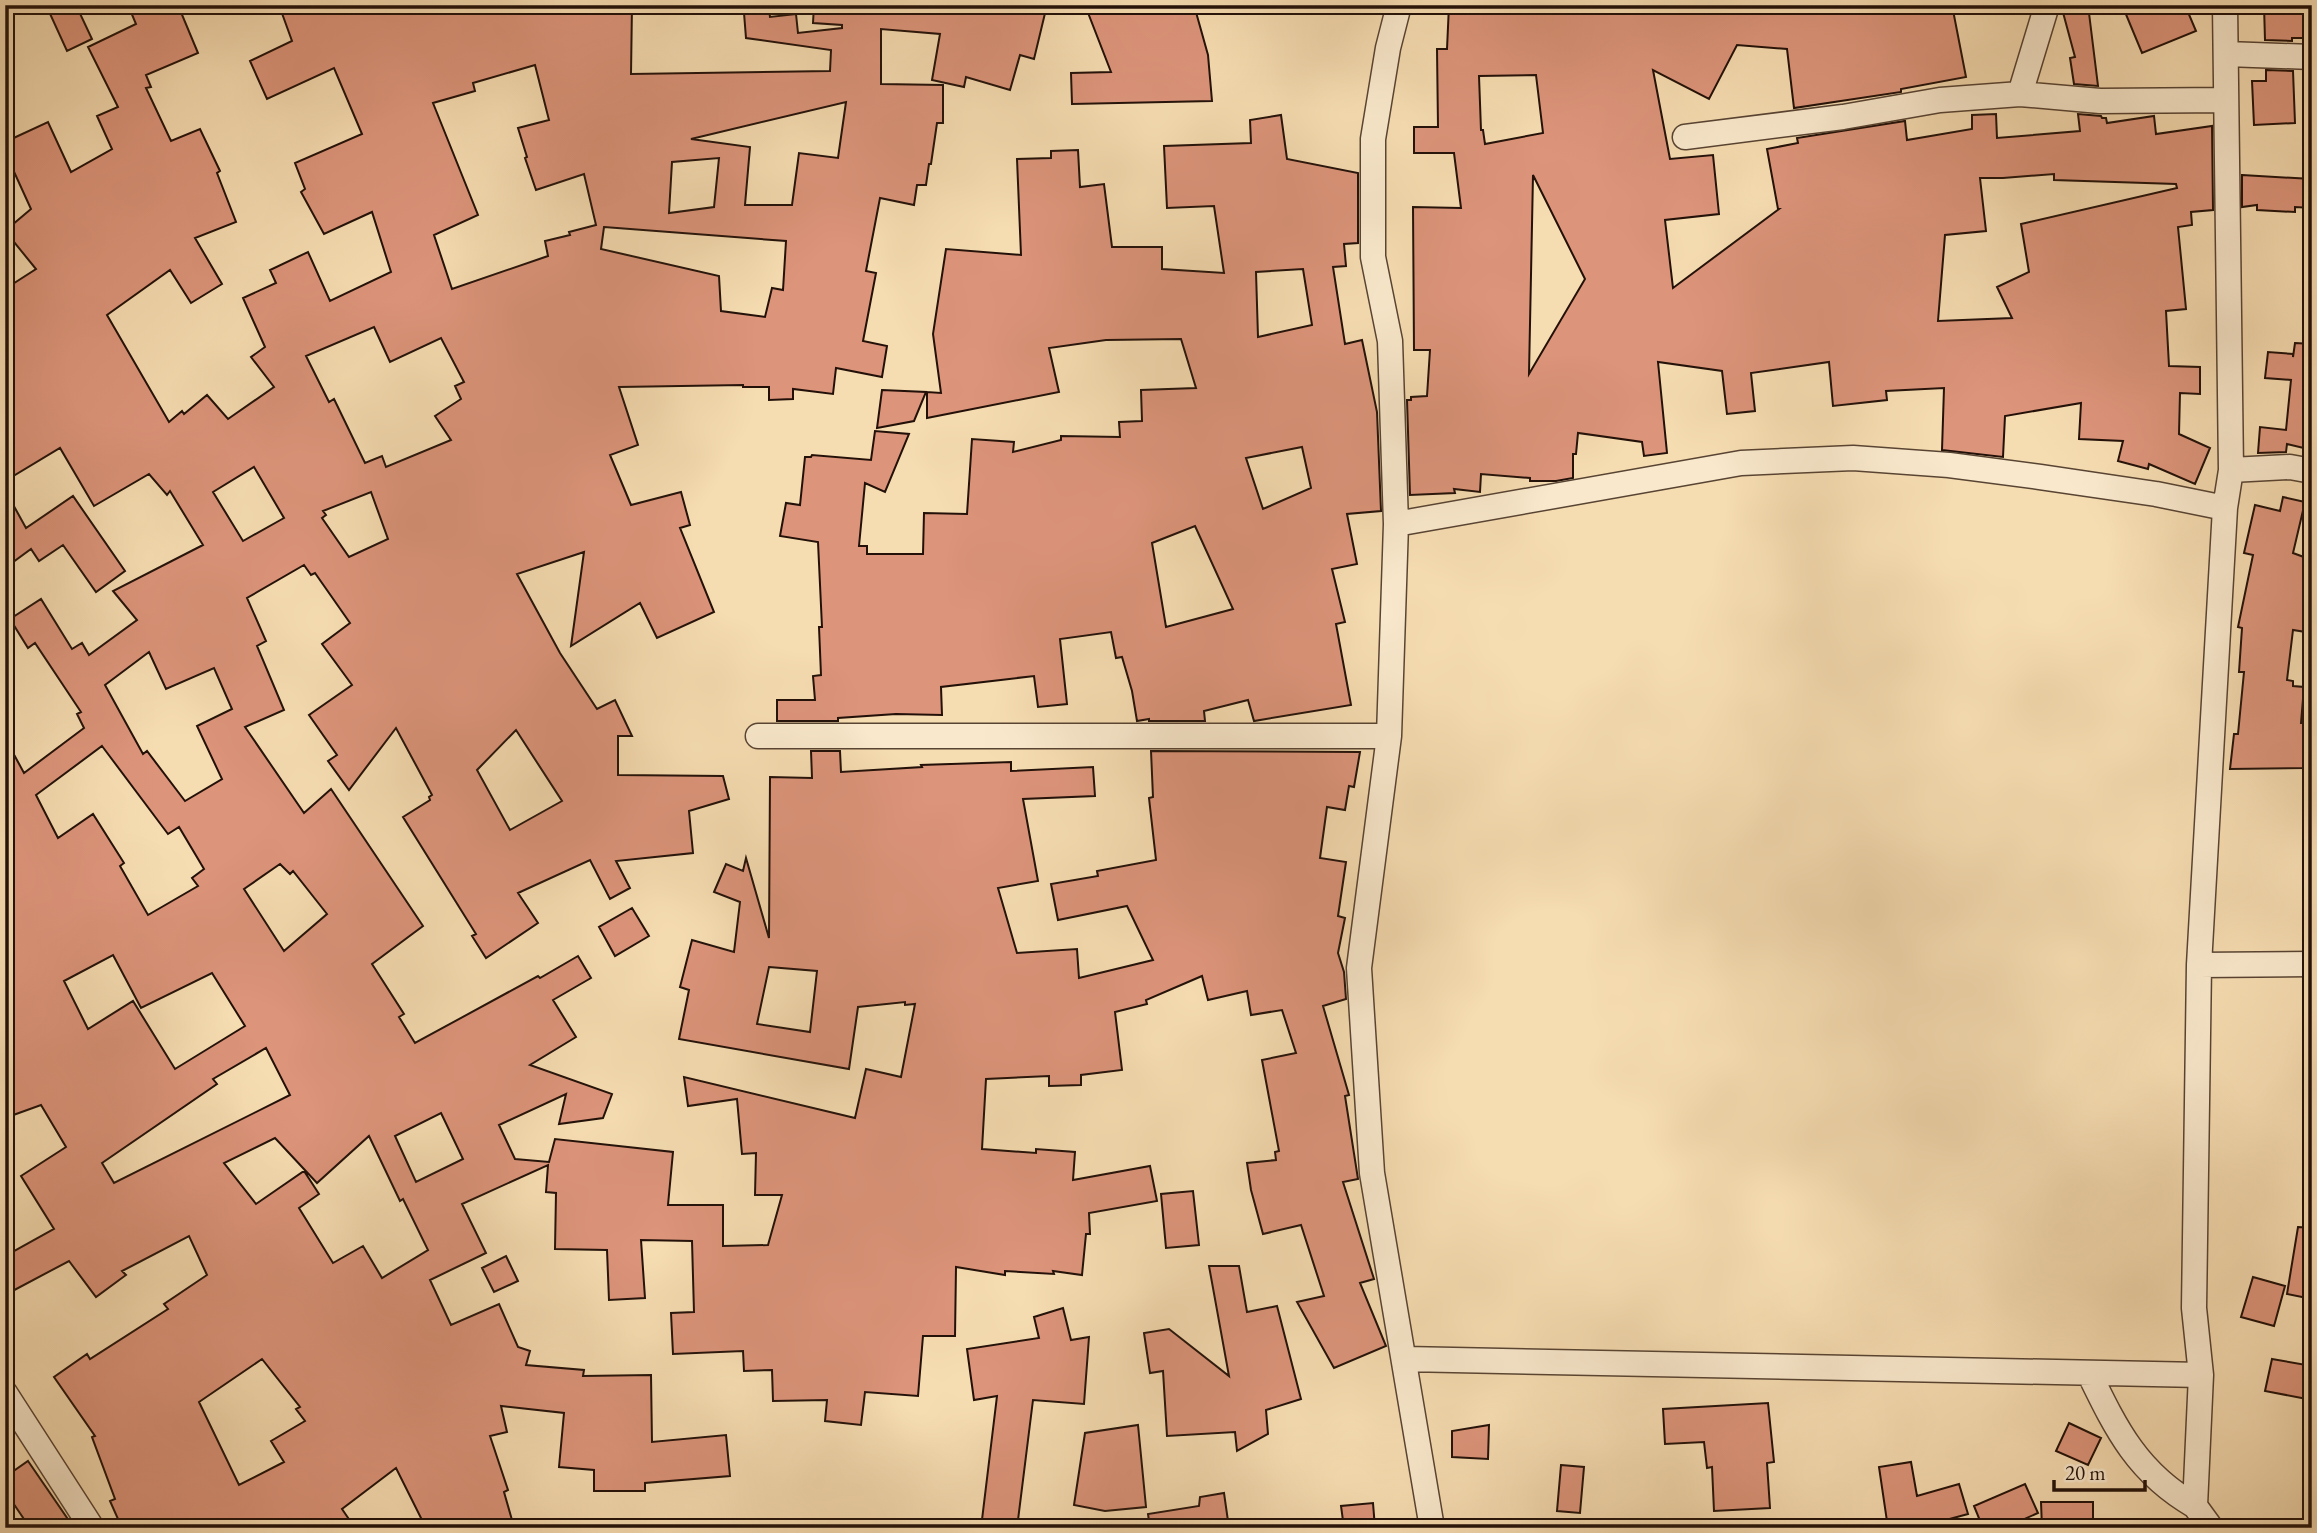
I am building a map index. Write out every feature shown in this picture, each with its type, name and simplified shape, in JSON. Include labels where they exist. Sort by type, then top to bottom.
[{"type":"street","points":[[1399,5],[1388,48],[1373,139],[1373,257],[1390,341],[1396,524],[1389,736],[1359,968],[1372,1173],[1432,1528]]},
{"type":"street","points":[[2020,94],[2047,5]]},
{"type":"street","points":[[2195,1506],[2202,1375],[2194,1308],[2199,965],[2225,508],[2231,470],[2225,5]]},
{"type":"street","points":[[2226,54],[2312,57]]},
{"type":"street","points":[[1685,137],[1843,117],[1940,100],[2020,94],[2100,101],[2225,100]]},
{"type":"street","points":[[1396,524],[1741,463],[1853,458],[1949,465],[2156,494],[2225,508]]},
{"type":"street","points":[[2231,470],[2290,467],[2312,471]]},
{"type":"street","points":[[758,736],[1389,736]]},
{"type":"street","points":[[2199,965],[2312,964]]},
{"type":"street","points":[[1405,1359],[2202,1375]]},
{"type":"street","points":[[2089,1373],[2109,1416],[2138,1459],[2157,1481],[2195,1506],[2211,1528]]},
{"type":"street","points":[[5,1393],[92,1528]]},
{"type":"building","points":[[46,5],[76,5],[92,39],[67,51]]},
{"type":"building","points":[[128,5],[178,5],[198,53],[146,75],[151,87],[146,88],[171,141],[200,129],[220,171],[217,173],[236,222],[195,238],[222,284],[191,303],[170,270],[107,315],[169,422],[182,411],[184,414],[207,395],[228,419],[274,387],[251,357],[265,347],[243,298],[276,283],[270,270],[308,252],[330,301],[391,272],[372,212],[324,234],[301,192],[305,189],[295,163],[362,134],[334,68],[267,99],[250,61],[292,41],[279,5],[632,5],[631,74],[830,71],[831,50],[746,38],[744,13],[769,10],[770,17],[796,14],[798,33],[842,28],[842,25],[813,23],[814,5],[1047,5],[1034,59],[1020,55],[1010,90],[966,77],[964,87],[932,80],[940,34],[881,29],[881,84],[943,85],[943,123],[937,123],[926,185],[917,185],[914,205],[880,198],[866,271],[876,273],[863,341],[887,346],[882,377],[836,368],[833,394],[793,389],[793,399],[769,400],[769,387],[619,387],[638,445],[610,455],[631,505],[681,492],[690,525],[680,528],[714,612],[657,638],[640,603],[571,646],[584,552],[517,574],[560,653],[597,709],[615,700],[632,736],[618,736],[618,775],[723,776],[729,799],[689,811],[693,853],[616,861],[630,888],[610,899],[590,860],[518,893],[538,923],[486,958],[472,936],[476,934],[403,817],[430,800],[432,795],[396,728],[349,790],[328,761],[337,755],[309,715],[352,685],[322,644],[350,623],[315,573],[311,575],[304,565],[247,598],[266,641],[257,646],[284,710],[245,727],[304,813],[331,789],[423,926],[372,964],[404,1014],[399,1017],[415,1043],[578,956],[591,978],[553,1000],[576,1037],[530,1065],[612,1094],[603,1118],[559,1124],[566,1094],[499,1125],[515,1159],[549,1162],[555,1139],[673,1152],[668,1205],[723,1205],[723,1246],[768,1245],[782,1195],[755,1195],[756,1153],[742,1154],[737,1099],[688,1106],[684,1077],[855,1118],[866,1069],[901,1077],[915,1004],[905,1005],[905,1002],[858,1007],[849,1069],[679,1039],[689,990],[680,987],[692,940],[734,952],[740,902],[714,892],[726,864],[743,871],[746,858],[769,938],[770,777],[812,778],[811,751],[840,751],[841,772],[922,767],[921,765],[1011,762],[1011,771],[1093,767],[1095,796],[1023,799],[1038,881],[998,888],[1017,953],[1077,949],[1079,978],[1153,960],[1127,906],[1058,920],[1051,884],[1098,876],[1097,871],[1156,860],[1149,798],[1153,797],[1151,751],[1360,752],[1354,787],[1349,786],[1345,810],[1327,807],[1320,858],[1346,862],[1338,916],[1345,918],[1338,953],[1344,972],[1346,999],[1323,1006],[1349,1095],[1345,1096],[1358,1179],[1343,1182],[1374,1279],[1360,1283],[1386,1346],[1334,1368],[1297,1302],[1324,1296],[1301,1225],[1263,1234],[1247,1163],[1276,1160],[1275,1152],[1279,1151],[1262,1060],[1296,1053],[1282,1010],[1251,1015],[1247,991],[1208,1000],[1202,976],[1146,1000],[1147,1004],[1115,1012],[1122,1070],[1081,1075],[1081,1085],[1049,1086],[1049,1076],[986,1079],[982,1149],[1036,1153],[1036,1149],[1075,1152],[1073,1180],[1150,1166],[1157,1201],[1089,1213],[1090,1234],[1086,1234],[1082,1275],[1053,1271],[1054,1274],[1005,1271],[1005,1275],[956,1267],[955,1336],[923,1336],[918,1396],[865,1392],[861,1425],[825,1421],[827,1400],[773,1401],[772,1370],[744,1371],[743,1351],[673,1354],[671,1313],[694,1312],[692,1241],[641,1240],[645,1298],[609,1300],[607,1250],[555,1249],[556,1193],[546,1192],[548,1165],[462,1204],[486,1253],[430,1280],[451,1325],[499,1304],[518,1347],[530,1351],[526,1365],[584,1370],[583,1376],[651,1375],[652,1442],[726,1435],[730,1476],[645,1483],[645,1491],[594,1491],[594,1470],[559,1467],[564,1413],[501,1406],[507,1432],[490,1436],[508,1490],[504,1492],[512,1520],[484,1528],[426,1528],[396,1468],[342,1509],[355,1528],[122,1528],[110,1501],[115,1499],[92,1437],[95,1436],[54,1377],[87,1354],[90,1359],[168,1309],[164,1304],[207,1275],[189,1236],[122,1271],[126,1275],[96,1297],[69,1261],[5,1295],[5,1256],[54,1229],[21,1176],[66,1147],[41,1105],[5,1118],[5,738],[24,773],[84,728],[77,714],[81,712],[35,643],[28,648],[10,619],[41,599],[72,649],[82,643],[89,655],[137,620],[113,591],[203,545],[170,491],[167,495],[149,474],[94,506],[60,448],[5,481],[5,289],[36,269],[5,231],[31,209],[5,152],[5,142],[48,122],[71,172],[112,149],[97,116],[118,107],[88,47],[136,24]],"holes":[[[535,65],[549,120],[518,128],[536,190],[584,174],[596,225],[545,241],[548,256],[452,289],[434,235],[478,215],[433,103],[475,91],[473,83]],[[846,102],[838,158],[799,153],[792,205],[745,205],[750,147],[691,139]],[[719,158],[714,207],[669,213],[672,162]],[[604,227],[786,241],[783,290],[772,288],[765,317],[721,311],[719,276],[601,249]],[[374,327],[390,362],[441,338],[464,382],[455,386],[461,399],[435,416],[451,440],[386,467],[382,456],[365,463],[334,399],[329,402],[306,356]],[[254,467],[284,518],[243,541],[213,492]],[[371,492],[388,539],[349,557],[322,518],[326,515],[323,511]],[[149,652],[166,689],[214,668],[232,709],[197,726],[222,779],[185,801],[147,751],[143,754],[105,685]],[[516,730],[562,801],[510,830],[477,770]],[[102,746],[168,834],[179,827],[204,869],[192,878],[198,886],[148,915],[120,866],[124,863],[93,814],[58,838],[36,795]],[[280,864],[290,874],[293,871],[327,914],[284,951],[244,889]],[[113,955],[141,1008],[212,973],[245,1026],[175,1069],[133,1001],[88,1029],[64,981]],[[769,967],[817,971],[810,1032],[757,1024]],[[266,1048],[290,1095],[114,1183],[102,1163],[217,1084],[213,1079]],[[441,1113],[463,1159],[416,1182],[395,1136]],[[369,1136],[400,1201],[403,1199],[428,1250],[382,1278],[363,1246],[333,1263],[299,1208],[319,1194],[304,1171],[256,1204],[224,1163],[275,1138],[317,1183]],[[262,1359],[300,1407],[296,1409],[305,1421],[271,1441],[284,1462],[239,1485],[199,1402]]]},
{"type":"building","points":[[1085,5],[1194,5],[1208,55],[1212,101],[1072,104],[1071,73],[1111,72]]},
{"type":"building","points":[[1449,5],[1952,5],[1966,77],[1901,89],[1901,92],[1794,108],[1787,49],[1737,45],[1709,99],[1653,70],[1670,159],[1713,155],[1719,214],[1665,220],[1673,288],[1779,209],[1767,149],[1798,143],[1797,138],[1905,121],[1907,140],[1972,129],[1972,115],[1996,114],[1997,138],[2080,131],[2078,114],[2101,116],[2106,118],[2107,123],[2154,116],[2156,134],[2212,126],[2213,210],[2191,212],[2192,225],[2178,227],[2186,309],[2166,311],[2169,366],[2200,367],[2200,394],[2180,393],[2179,434],[2210,448],[2195,484],[2149,464],[2148,469],[2118,461],[2123,441],[2079,439],[2081,403],[2005,416],[2003,457],[1942,450],[1944,388],[1886,391],[1887,400],[1833,406],[1829,362],[1751,373],[1755,411],[1727,414],[1722,371],[1658,362],[1667,453],[1644,456],[1642,442],[1578,433],[1576,454],[1573,454],[1573,478],[1530,481],[1530,478],[1481,474],[1480,492],[1454,489],[1455,493],[1410,495],[1407,400],[1411,400],[1411,397],[1427,396],[1430,350],[1414,350],[1413,207],[1461,208],[1454,153],[1414,153],[1414,127],[1438,127],[1437,49],[1447,49]],"holes":[[[1536,75],[1543,133],[1485,144],[1481,130],[1479,76]],[[2054,174],[2054,180],[2176,184],[2177,188],[2021,224],[2029,272],[1997,287],[2012,318],[1938,321],[1945,235],[1986,231],[1980,178]],[[1533,175],[1585,279],[1529,374]]]},
{"type":"building","points":[[2061,5],[2088,5],[2098,86],[2074,84],[2070,58],[2075,57]]},
{"type":"building","points":[[2141,5],[2185,5],[2196,31],[2142,53],[2125,12]]},
{"type":"building","points":[[2264,5],[2312,5],[2312,38],[2292,38],[2292,41],[2265,40]]},
{"type":"building","points":[[2266,70],[2293,71],[2295,123],[2254,125],[2252,81],[2266,81]]},
{"type":"building","points":[[1281,115],[1287,159],[1358,173],[1358,243],[1344,244],[1346,266],[1333,267],[1345,344],[1362,340],[1377,412],[1381,511],[1347,514],[1357,564],[1332,569],[1345,622],[1336,624],[1351,705],[1254,721],[1248,700],[1204,711],[1205,721],[1137,721],[1132,691],[1122,657],[1116,658],[1111,632],[1060,639],[1067,704],[1038,707],[1034,676],[941,687],[942,715],[896,714],[838,718],[838,721],[777,721],[777,700],[815,700],[813,676],[821,675],[818,542],[780,536],[786,503],[800,505],[805,457],[812,455],[871,460],[875,431],[909,434],[885,492],[865,483],[859,546],[867,546],[867,554],[923,554],[924,513],[967,514],[972,439],[1014,442],[1013,452],[1061,440],[1061,436],[1120,437],[1119,422],[1142,421],[1141,390],[1196,388],[1181,339],[1106,340],[1049,348],[1059,392],[927,418],[927,392],[941,393],[933,334],[946,249],[1021,255],[1017,159],[1051,158],[1051,151],[1078,150],[1080,187],[1104,184],[1112,247],[1162,247],[1162,269],[1224,273],[1214,206],[1167,208],[1164,146],[1251,143],[1250,120]],"holes":[[[1303,269],[1312,325],[1258,337],[1256,272]],[[1302,447],[1311,488],[1263,509],[1246,458]],[[1195,526],[1233,609],[1166,627],[1152,543]]]},
{"type":"building","points":[[2242,175],[2312,179],[2312,208],[2295,207],[2295,212],[2257,210],[2257,205],[2242,207]]},
{"type":"building","points":[[2295,343],[2312,344],[2312,450],[2287,444],[2286,452],[2258,453],[2260,427],[2286,430],[2291,380],[2265,378],[2268,352],[2293,354],[2293,357]]},
{"type":"building","points":[[882,390],[926,392],[914,421],[877,428]]},
{"type":"building","points":[[5,490],[26,528],[73,496],[125,571],[96,592],[63,545],[39,561],[31,549],[5,568]]},
{"type":"building","points":[[2283,497],[2305,502],[2293,553],[2312,560],[2312,633],[2293,630],[2287,680],[2293,681],[2293,686],[2304,687],[2301,723],[2304,723],[2305,768],[2230,769],[2234,734],[2238,734],[2244,672],[2239,672],[2242,628],[2238,627],[2253,555],[2244,553],[2255,505],[2280,511]]},
{"type":"building","points":[[632,908],[649,936],[615,956],[599,927]]},
{"type":"building","points":[[1193,1191],[1199,1245],[1166,1248],[1161,1194]]},
{"type":"building","points":[[2298,1227],[2312,1228],[2312,1299],[2287,1294]]},
{"type":"building","points":[[506,1256],[518,1281],[494,1292],[482,1268]]},
{"type":"building","points":[[1209,1266],[1239,1266],[1247,1312],[1277,1306],[1301,1399],[1266,1410],[1268,1434],[1237,1451],[1235,1432],[1167,1436],[1163,1371],[1150,1373],[1144,1333],[1169,1329],[1229,1376]]},
{"type":"building","points":[[2253,1277],[2285,1286],[2274,1326],[2241,1317]]},
{"type":"building","points":[[1063,1308],[1071,1340],[1089,1337],[1084,1404],[1033,1400],[1017,1528],[981,1528],[997,1396],[974,1400],[967,1349],[1039,1338],[1034,1317]]},
{"type":"building","points":[[2272,1359],[2312,1366],[2307,1399],[2265,1391]]},
{"type":"building","points":[[1768,1403],[1774,1462],[1767,1463],[1770,1508],[1714,1511],[1712,1467],[1707,1468],[1704,1442],[1665,1444],[1663,1409]]},
{"type":"building","points":[[2069,1423],[2101,1438],[2088,1465],[2056,1451]]},
{"type":"building","points":[[1138,1425],[1146,1507],[1105,1511],[1074,1505],[1085,1433]]},
{"type":"building","points":[[1489,1425],[1488,1459],[1452,1457],[1452,1431]]},
{"type":"building","points":[[28,1461],[74,1528],[30,1528],[5,1491],[5,1477]]},
{"type":"building","points":[[1911,1462],[1917,1496],[1959,1484],[1968,1514],[1916,1528],[1888,1528],[1879,1467]]},
{"type":"building","points":[[1561,1465],[1584,1467],[1580,1513],[1557,1511]]},
{"type":"building","points":[[2025,1484],[2038,1513],[2004,1528],[1983,1528],[1974,1506]]},
{"type":"building","points":[[1224,1493],[1229,1528],[1150,1528],[1148,1514],[1199,1506],[1200,1497]]},
{"type":"building","points":[[2041,1502],[2093,1502],[2093,1528],[2042,1528]]},
{"type":"building","points":[[1373,1503],[1375,1528],[1344,1528],[1341,1506]]}]
